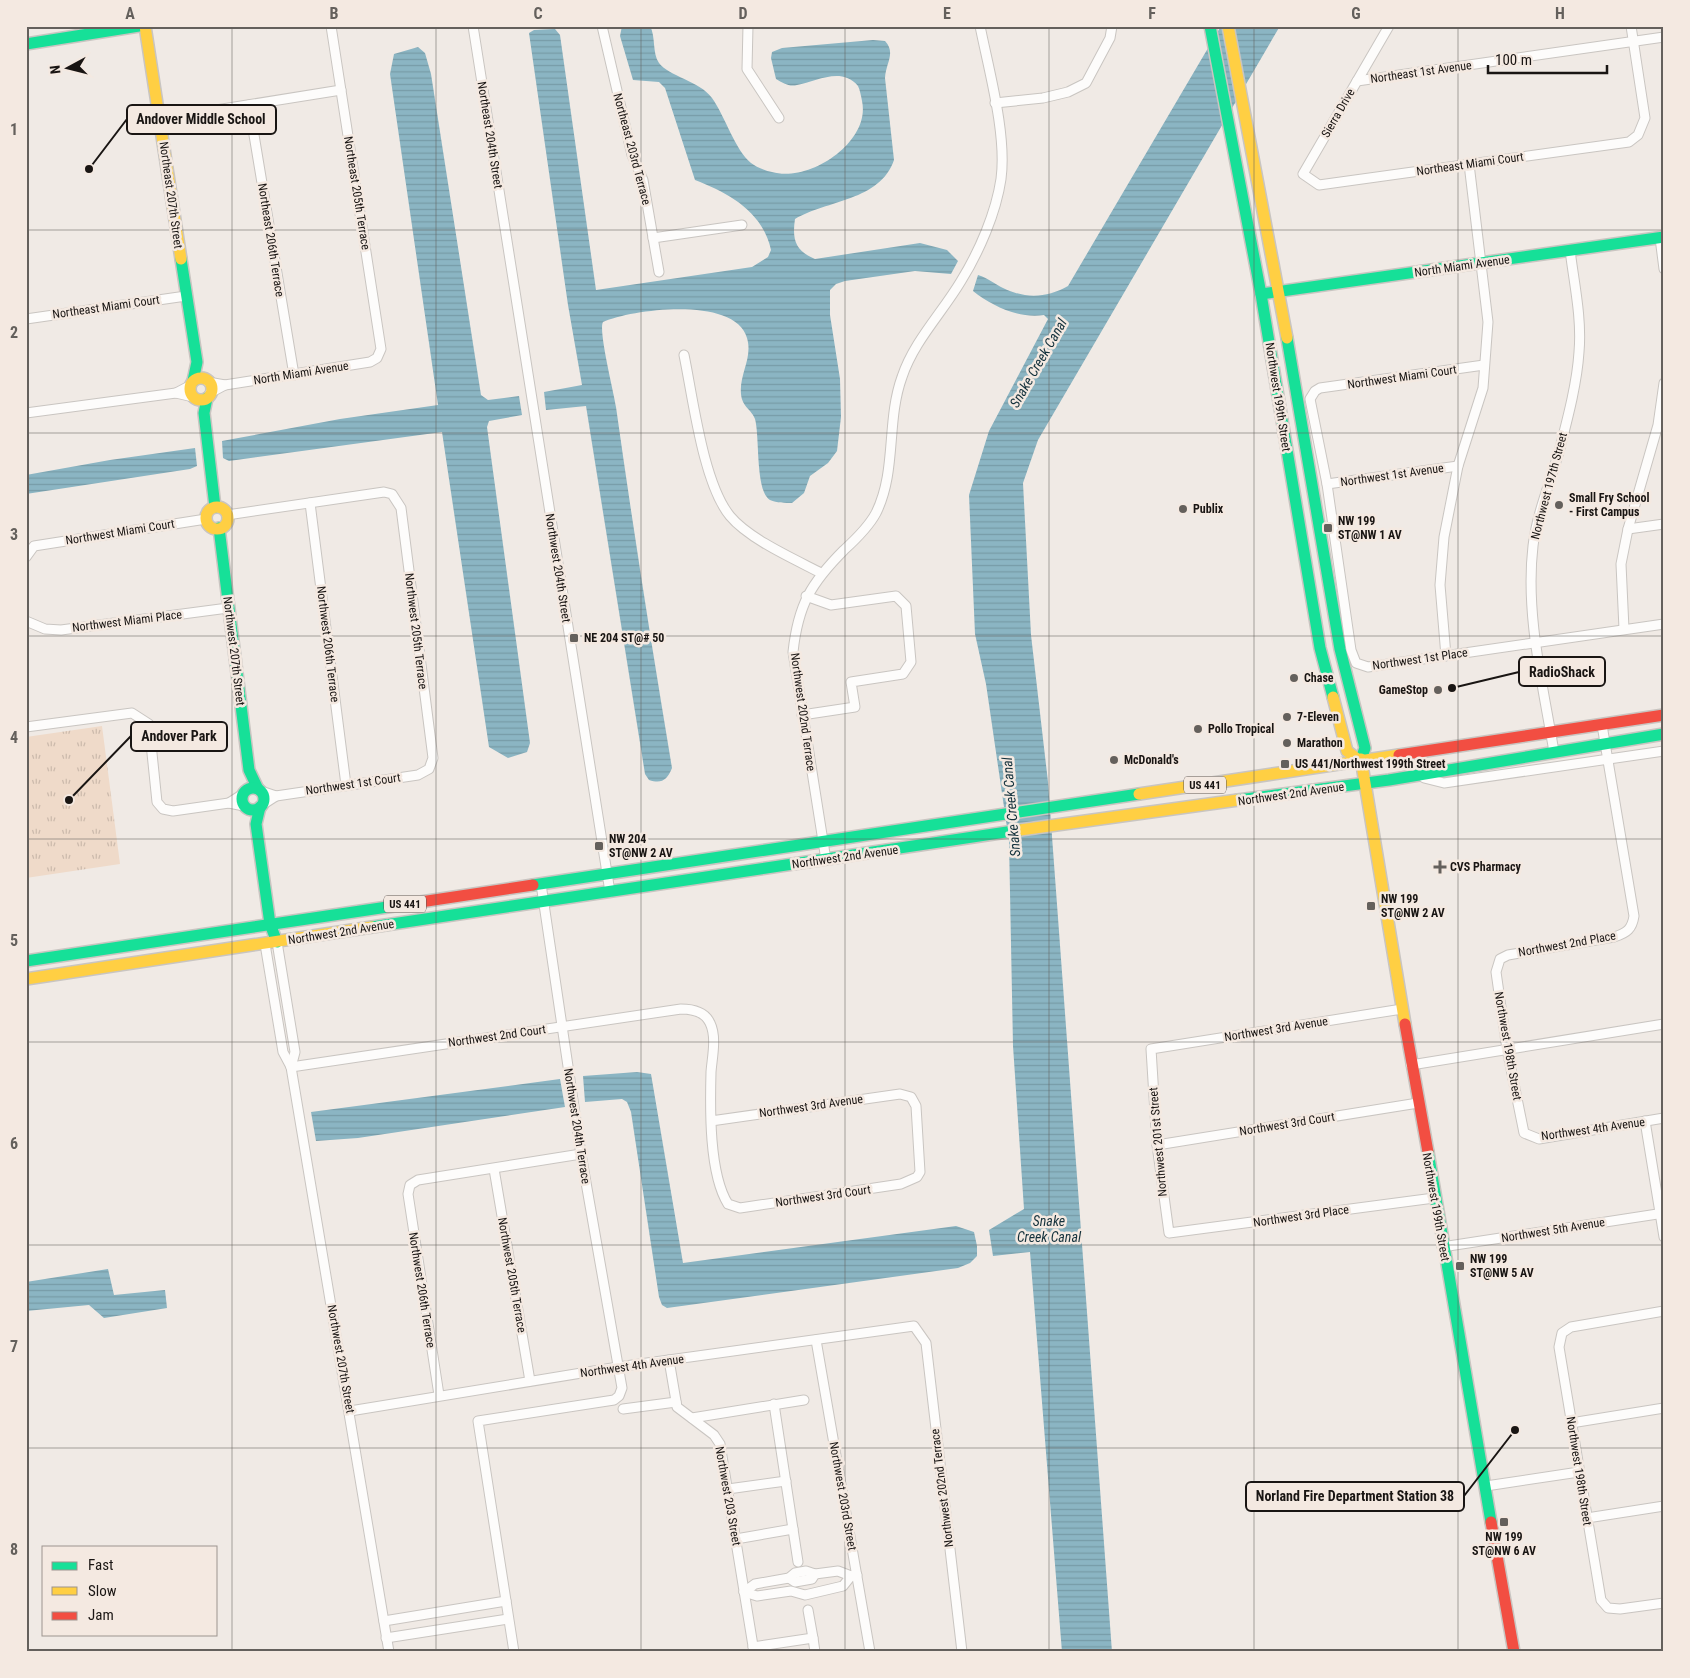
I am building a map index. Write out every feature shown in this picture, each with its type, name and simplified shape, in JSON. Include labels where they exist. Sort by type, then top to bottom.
[{"type":"main road","points":[[26,44],[139,26]]},
{"type":"main road","name":"Northeast 207th Street","points":[[145,26],[197,363],[207,380]]},
{"type":"main road","name":"Northwest 199th Street","points":[[1228,26],[1279,292],[1340,649],[1365,748],[1360,761],[1442,1247],[1514,1652]]},
{"type":"main road","name":"Northwest 199th Street","points":[[1210,28],[1261,294],[1320,648],[1347,751],[1360,761]]},
{"type":"main road","name":"North Miami Avenue","points":[[1261,294],[1662,237]]},
{"type":"main road","name":"Northeast 207th Street","points":[[192,383],[197,363]]},
{"type":"main road","points":[[199,378],[207,380],[211,388],[202,397],[190,390],[192,383],[199,378]]},
{"type":"main road","points":[[202,397],[216,507]]},
{"type":"main road","points":[[216,507],[222,508],[227,515],[226,524],[219,528],[210,526],[206,519],[210,510],[216,507]]},
{"type":"main road","name":"Northwest 207th Street","points":[[219,528],[250,774],[250,797],[256,824],[270,924],[277,942]]},
{"type":"main road","name":"Northwest 2nd Avenue","points":[[26,960],[1664,715]]},
{"type":"main road","name":"Northwest 2nd Avenue","points":[[26,979],[1050,826],[1364,784],[1664,734]]},
{"type":"main road","points":[[250,797],[254,810],[261,806]]},
{"type":"main road","name":"Northwest 207th Street","points":[[250,797],[264,798],[256,824]]},
{"type":"main road","name":"Northwest 207th Street","points":[[265,944],[270,924]]},
{"type":"street","name":"Northeast 205th Terrace","points":[[331,26],[381,349],[377,358]]},
{"type":"street","name":"Northeast 204th Street","points":[[473,26],[507,244]]},
{"type":"street","name":"Northeast 203rd Terrace","points":[[602,26],[632,155],[643,180],[659,272]]},
{"type":"street","points":[[748,26],[747,69],[779,118]]},
{"type":"street","name":"Northwest 202nd Terrace","points":[[826,860],[793,652],[798,617],[806,596],[821,573],[852,542],[875,514],[888,478],[894,405],[902,377],[914,349],[962,280],[991,215],[1001,179],[1001,142],[980,26]]},
{"type":"street","points":[[995,103],[1043,98],[1068,92],[1086,83],[1110,38],[1112,26]]},
{"type":"street","name":"Sierra Drive","points":[[1303,174],[1389,26]]},
{"type":"street","points":[[1631,26],[1634,42]]},
{"type":"street","name":"Northeast 1st Avenue","points":[[1356,81],[1664,38]]},
{"type":"street","name":"Northeast Miami Court","points":[[1303,174],[1319,186],[1629,142],[1638,135],[1645,118],[1634,42]]},
{"type":"street","points":[[160,119],[341,90]]},
{"type":"street","name":"Northeast 206th Terrace","points":[[249,105],[294,375]]},
{"type":"street","points":[[1446,656],[1440,585],[1444,537],[1458,466],[1478,409],[1482,388],[1488,322],[1469,164]]},
{"type":"street","points":[[653,238],[742,225]]},
{"type":"street","points":[[1662,237],[1664,269]]},
{"type":"street","name":"Northwest 204th Street","points":[[507,244],[610,892]]},
{"type":"street","name":"Northwest 197th Street","points":[[1554,752],[1536,642],[1531,575],[1533,545],[1544,495],[1560,448],[1579,352],[1578,316],[1570,250]]},
{"type":"street","name":"Northeast Miami Court","points":[[26,319],[186,296]]},
{"type":"street","points":[[684,355],[710,482],[730,517],[760,540],[821,573]]},
{"type":"street","name":"North Miami Avenue","points":[[202,397],[224,385],[370,362],[377,358]]},
{"type":"street","name":"Northwest Miami Court","points":[[1327,484],[1310,399],[1314,391],[1320,388],[1484,365]]},
{"type":"street","name":"North Miami Avenue","points":[[207,380],[224,385]]},
{"type":"street","points":[[176,392],[192,383]]},
{"type":"street","points":[[1624,629],[1621,564],[1628,529],[1661,425],[1664,383]]},
{"type":"street","points":[[26,413],[176,392],[202,397]]},
{"type":"street","name":"Northwest 1st Avenue","points":[[1327,484],[1458,466]]},
{"type":"street","name":"Northwest 1st Place","points":[[1327,484],[1351,650],[1356,663],[1368,667],[1664,624]]},
{"type":"street","name":"Northwest 205th Terrace","points":[[310,503],[384,492],[392,494],[401,508],[433,758],[430,769]]},
{"type":"street","points":[[227,515],[310,503]]},
{"type":"street","name":"Northwest 206th Terrace","points":[[310,503],[346,785]]},
{"type":"street","name":"Northwest Miami Court","points":[[26,557],[34,546],[206,519]]},
{"type":"street","points":[[1628,529],[1664,524]]},
{"type":"street","points":[[802,715],[855,707],[851,682],[903,674],[911,662],[906,606],[896,596],[831,605],[806,596]]},
{"type":"street","name":"Northwest Miami Place","points":[[26,621],[45,629],[61,630],[228,608]]},
{"type":"street","points":[[26,727],[132,713],[149,724],[157,802],[163,809],[173,811],[229,803],[250,797]]},
{"type":"street","points":[[1602,725],[1607,760]]},
{"type":"street","points":[[1414,775],[1444,783],[1664,751]]},
{"type":"street","name":"Northwest 2nd Place","points":[[1500,959],[1508,955],[1614,937],[1625,934],[1633,926],[1634,916],[1607,760]]},
{"type":"street","name":"Northwest 1st Court","points":[[250,797],[276,796],[418,775],[430,769]]},
{"type":"street","points":[[1166,790],[1169,810]]},
{"type":"street","name":"Northwest 1st Court","points":[[261,806],[276,796]]},
{"type":"street","points":[[930,826],[932,844]]},
{"type":"street","name":"Northwest 204th Terrace","points":[[506,1601],[478,1420],[614,1400],[620,1396],[621,1382],[581,1154],[541,884]]},
{"type":"street","name":"Northwest 207th Street","points":[[277,942],[295,1052],[291,1067]]},
{"type":"street","name":"Northwest 207th Street","points":[[265,944],[283,1052],[291,1067],[389,1652]]},
{"type":"street","name":"Northwest 198th Street","points":[[1500,959],[1496,972],[1507,1049],[1524,1133]]},
{"type":"street","name":"Northwest 2nd Court","points":[[291,1067],[562,1026],[692,1009],[703,1014],[710,1023],[713,1037],[711,1121]]},
{"type":"street","name":"Northwest 3rd Avenue","points":[[1151,1050],[1402,1009]]},
{"type":"street","points":[[1411,1065],[1664,1024]]},
{"type":"street","name":"Northwest 201st Street","points":[[1151,1050],[1157,1145],[1169,1234]]},
{"type":"street","name":"Northwest 3rd Avenue","points":[[711,1121],[900,1094],[911,1097],[916,1106],[920,1164],[916,1178]]},
{"type":"street","name":"Northwest 3rd Court","points":[[1157,1145],[1418,1102]]},
{"type":"street","name":"Northwest 4th Avenue","points":[[1524,1133],[1539,1139],[1664,1118]]},
{"type":"street","name":"Northwest 3rd Court","points":[[711,1121],[721,1193],[728,1204],[740,1208],[901,1184],[916,1178]]},
{"type":"street","points":[[1645,1121],[1662,1214],[1664,1237]]},
{"type":"street","points":[[494,1169],[581,1154]]},
{"type":"street","name":"Northwest 205th Terrace","points":[[494,1169],[530,1381]]},
{"type":"street","name":"Northwest 206th Terrace","points":[[439,1395],[408,1194],[410,1185],[418,1180],[494,1169]]},
{"type":"street","name":"Northwest 3rd Place","points":[[1169,1234],[1434,1198]]},
{"type":"street","name":"Northwest 5th Avenue","points":[[1442,1247],[1662,1214]]},
{"type":"street","name":"Northwest 198th Street","points":[[1664,1311],[1571,1327],[1562,1333],[1559,1346],[1601,1600],[1608,1608],[1620,1609],[1664,1603]]},
{"type":"street","name":"Northwest 202nd Terrace","points":[[914,1326],[926,1343],[962,1652]]},
{"type":"street","name":"Northwest 4th Avenue","points":[[350,1411],[618,1367],[914,1326]]},
{"type":"street","name":"Northwest 203rd Street","points":[[816,1340],[854,1576],[870,1652]]},
{"type":"street","points":[[623,1409],[676,1402],[669,1360]]},
{"type":"street","points":[[692,1418],[804,1400]]},
{"type":"street","name":"Northwest 203 Street","points":[[676,1402],[677,1408],[714,1435],[720,1444],[753,1649]]},
{"type":"street","points":[[774,1404],[798,1562]]},
{"type":"street","points":[[1571,1424],[1664,1408]]},
{"type":"street","points":[[1486,1486],[1579,1472]]},
{"type":"street","points":[[728,1489],[786,1481]]},
{"type":"street","points":[[1587,1518],[1664,1506]]},
{"type":"street","points":[[736,1539],[793,1529]]},
{"type":"street","points":[[744,1592],[755,1584],[789,1578],[795,1573],[806,1571],[815,1574],[838,1571],[854,1576]]},
{"type":"street","points":[[744,1592],[757,1596],[791,1591],[805,1595],[843,1586],[854,1576]]},
{"type":"street","points":[[789,1578],[791,1591]]},
{"type":"street","points":[[384,1621],[506,1601],[514,1652]]},
{"type":"street","points":[[472,1607],[475,1624]]},
{"type":"street","points":[[453,1610],[456,1627]]},
{"type":"street","points":[[808,1610],[815,1652]]},
{"type":"street","points":[[386,1638],[508,1618]]},
{"type":"street","points":[[753,1649],[812,1638]]},
{"type":"green space","points":[[102,726],[120,864],[26,878],[26,737]]},
{"type":"water","points":[[622,26],[650,26],[655,55],[659,63],[669,72],[707,92],[717,105],[745,157],[761,169],[787,174],[819,165],[834,156],[847,144],[857,131],[862,116],[862,101],[858,86],[844,77],[828,77],[794,85],[781,82],[776,79],[771,58],[772,52],[782,48],[873,40],[885,41],[890,50],[885,78],[894,160],[887,174],[865,192],[795,219],[794,233],[796,244],[808,256],[815,259],[920,243],[947,250],[958,261],[951,274],[915,271],[845,281],[836,284],[830,290],[830,315],[840,379],[841,417],[837,451],[828,463],[810,476],[804,493],[792,503],[770,500],[765,495],[762,486],[755,419],[743,402],[741,394],[748,345],[747,338],[739,325],[724,316],[704,311],[682,309],[636,313],[603,322],[604,349],[616,407],[672,768],[664,780],[657,782],[649,780],[645,774],[586,406],[546,410],[544,392],[582,385],[568,305],[529,33],[534,30],[555,29],[560,35],[596,290],[752,267],[768,257],[771,250],[761,225],[743,206],[720,191],[695,180],[665,88],[659,82],[633,80],[620,36]]},
{"type":"water","name":"Snake Creek Canal","points":[[1221,26],[1280,26],[1038,440],[1023,483],[1031,635],[1048,782],[1112,1652],[1062,1652],[1030,1252],[993,1256],[989,1230],[1024,1209],[1013,1046],[1009,841],[986,684],[975,634],[969,495],[989,431],[1048,319],[1044,315],[1025,315],[1006,310],[989,302],[973,291],[978,275],[1011,292],[1019,294],[1044,295],[1068,286]]},
{"type":"water","points":[[418,47],[425,53],[431,74],[481,395],[488,400],[519,396],[522,415],[489,421],[487,427],[530,743],[527,752],[508,758],[489,747],[442,432],[229,461],[223,458],[222,441],[340,419],[438,405],[390,74],[394,54]]},
{"type":"water","points":[[195,448],[197,466],[190,469],[26,494],[26,475],[110,460]]},
{"type":"water","points":[[637,1072],[651,1074],[683,1263],[956,1226],[974,1232],[977,1256],[970,1263],[958,1268],[667,1308],[662,1305],[659,1297],[631,1112],[627,1102],[622,1099],[585,1102],[583,1076]]},
{"type":"water","points":[[560,1079],[565,1107],[358,1138],[316,1141],[311,1112]]},
{"type":"water","points":[[108,1269],[114,1295],[165,1290],[167,1308],[104,1318],[89,1305],[26,1311],[26,1282]]},
{"type":"traffic: fast","points":[[26,44],[139,26]]},
{"type":"traffic: fast","points":[[1210,26],[1261,294],[1320,648],[1333,697]]},
{"type":"traffic: fast","points":[[1261,294],[1664,237]]},
{"type":"traffic: fast","points":[[181,259],[197,362],[193,381]]},
{"type":"traffic: fast","points":[[1287,338],[1340,649],[1365,748],[1361,759]]},
{"type":"traffic: fast","points":[[207,398],[204,413],[215,507]]},
{"type":"traffic: fast","points":[[219,528],[249,770],[258,789]]},
{"type":"traffic: fast","points":[[1238,800],[1389,780],[1664,734]]},
{"type":"traffic: fast","points":[[253,788],[261,791],[264,799],[261,807],[253,810],[245,807],[242,799],[245,791],[253,788]]},
{"type":"traffic: fast","points":[[533,885],[1139,794]]},
{"type":"traffic: fast","points":[[260,807],[256,824],[270,924],[277,942]]},
{"type":"traffic: fast","points":[[372,927],[1020,830]]},
{"type":"traffic: fast","points":[[26,961],[394,906]]},
{"type":"traffic: fast","points":[[1428,1152],[1491,1522]]},
{"type":"traffic: slow","points":[[145,26],[181,259]]},
{"type":"traffic: slow","points":[[1228,26],[1287,338]]},
{"type":"traffic: slow","points":[[201,378],[209,381],[212,389],[209,397],[201,400],[193,397],[190,389],[193,381],[201,378]]},
{"type":"traffic: slow","points":[[217,507],[225,510],[228,518],[225,526],[217,529],[209,526],[206,518],[209,510],[217,507]]},
{"type":"traffic: slow","points":[[1333,697],[1347,751],[1360,761]]},
{"type":"traffic: slow","points":[[1139,794],[1399,755]]},
{"type":"traffic: slow","points":[[1361,759],[1405,1024]]},
{"type":"traffic: slow","points":[[1020,830],[1238,800]]},
{"type":"traffic: slow","points":[[26,979],[372,927]]},
{"type":"traffic: jam","points":[[1399,755],[1664,715]]},
{"type":"traffic: jam","points":[[394,906],[533,885]]},
{"type":"traffic: jam","points":[[1405,1024],[1428,1152]]},
{"type":"traffic: jam","points":[[1491,1522],[1514,1652]]},
{"type":"place","name":"Andover Middle School","points":[[89,169]]},
{"type":"place","name":"Small Fry School - First Campus","points":[[1559,505]]},
{"type":"place","name":"Publix","points":[[1183,509]]},
{"type":"place","name":"NW 199 ST@NW 1 AV","points":[[1328,528]]},
{"type":"place","name":"NE 204 ST@# 50","points":[[574,638]]},
{"type":"place","name":"Chase","points":[[1294,678]]},
{"type":"place","name":"RadioShack","points":[[1452,688]]},
{"type":"place","name":"GameStop","points":[[1438,690]]},
{"type":"place","name":"7-Eleven","points":[[1287,717]]},
{"type":"place","name":"Pollo Tropical","points":[[1198,729]]},
{"type":"place","name":"Marathon","points":[[1287,743]]},
{"type":"place","name":"McDonald's","points":[[1114,760]]},
{"type":"place","name":"US 441/Northwest 199th Street","points":[[1285,764]]},
{"type":"place","name":"Andover Park","points":[[69,800]]},
{"type":"place","name":"NW 204 ST@NW 2 AV","points":[[599,846]]},
{"type":"place","name":"CVS Pharmacy","points":[[1440,867]]},
{"type":"place","name":"NW 199 ST@NW 2 AV","points":[[1371,906]]},
{"type":"place","name":"NW 199 ST@NW 5 AV","points":[[1460,1266]]},
{"type":"place","name":"Norland Fire Department Station 38","points":[[1515,1430]]},
{"type":"place","name":"NW 199 ST@NW 6 AV","points":[[1504,1522]]}]
